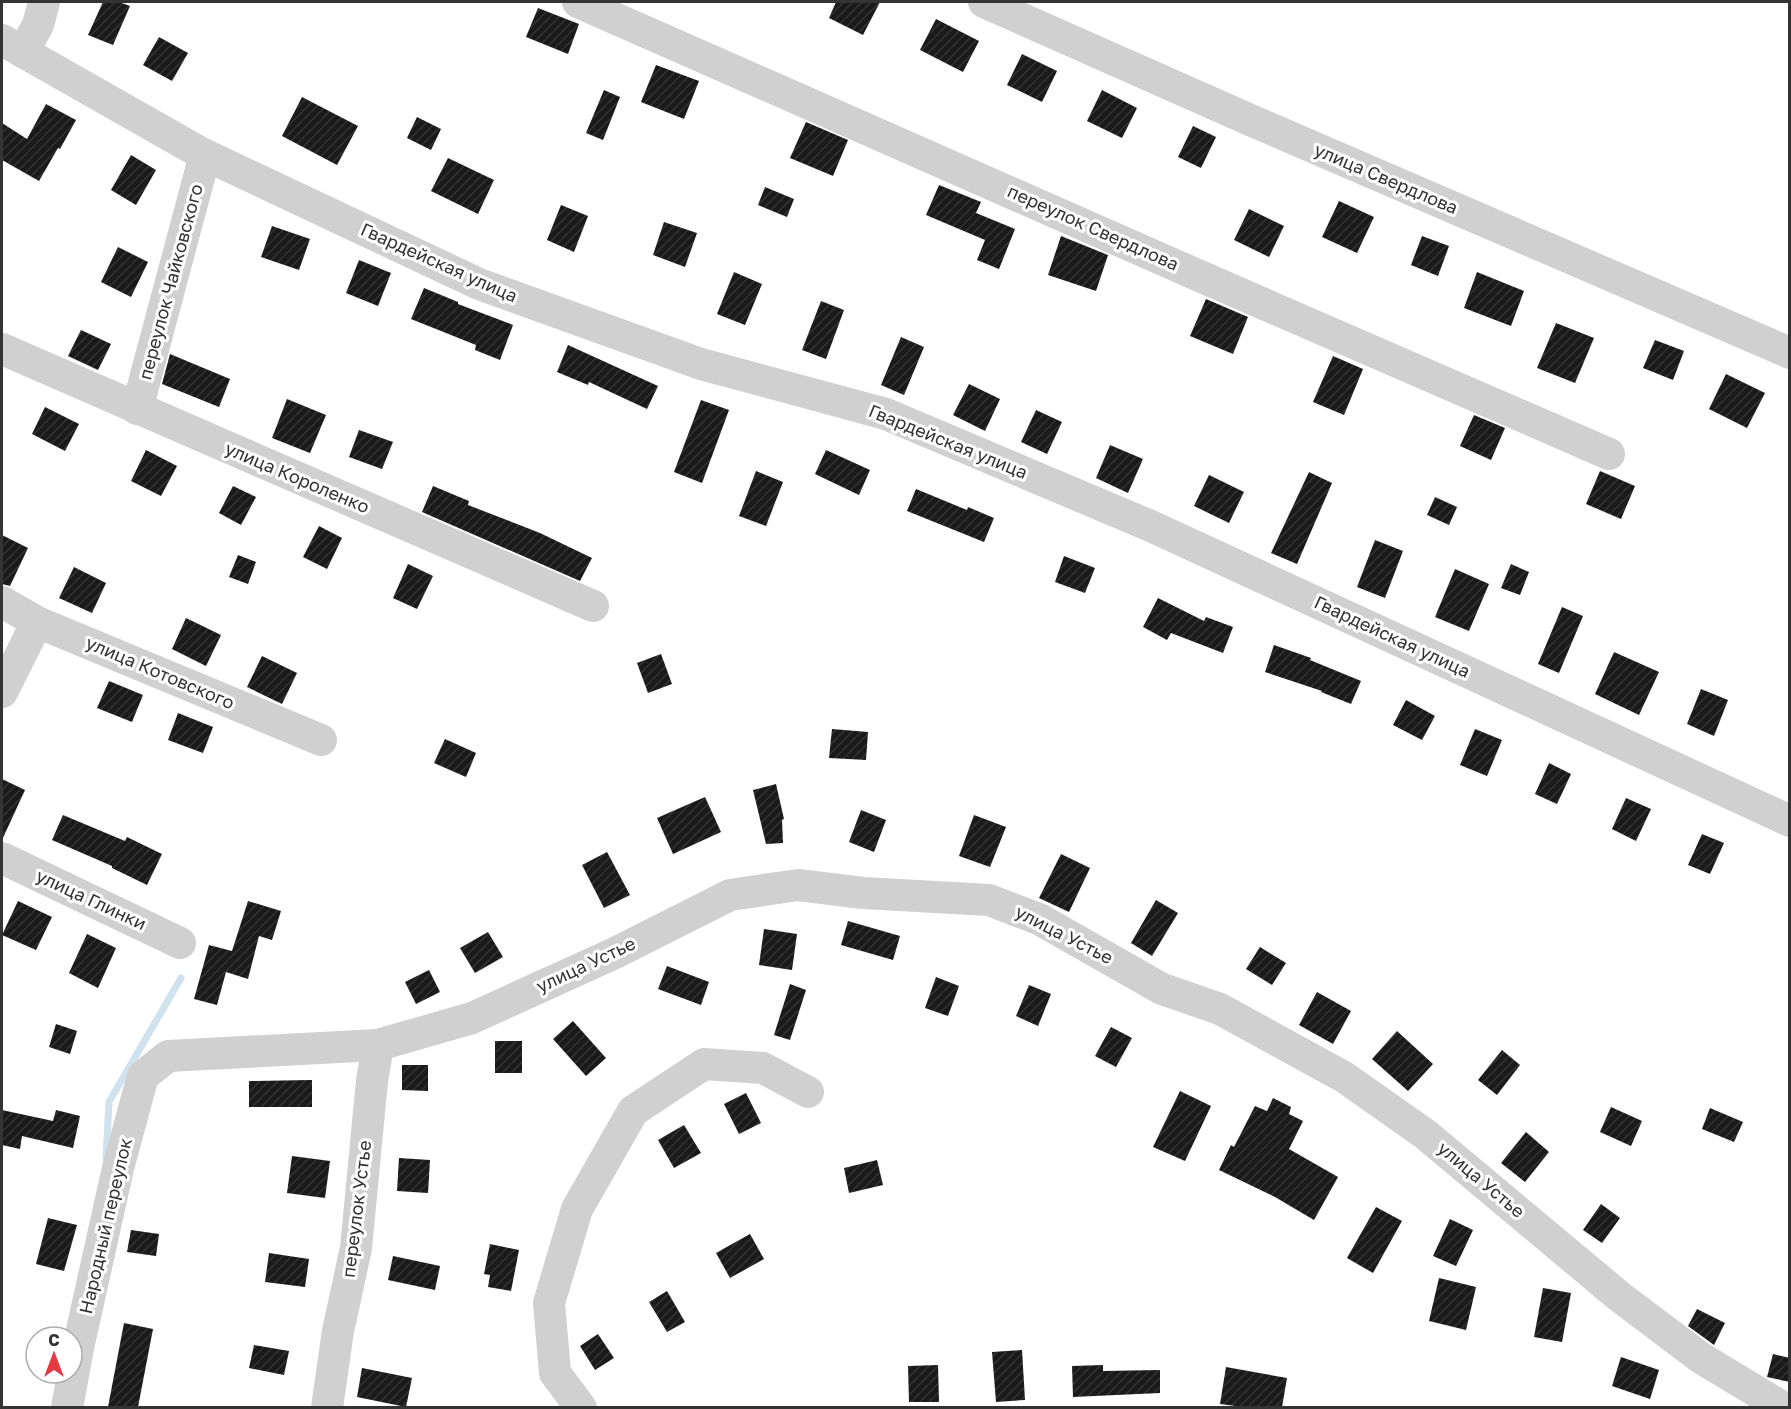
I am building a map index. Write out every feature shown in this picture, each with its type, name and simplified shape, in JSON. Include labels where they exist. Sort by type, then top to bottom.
[{"type":"street","points":[[12,46],[38,25],[44,2]]},
{"type":"street","name":"переулок Свердлова","points":[[578,2],[1609,454]]},
{"type":"street","name":"улица Свердлова","points":[[984,2],[1248,119],[1790,353]]},
{"type":"street","name":"Гвардейская улица","points":[[12,46],[205,155],[479,284],[701,364],[886,414],[1153,527],[1790,821]]},
{"type":"street","name":"переулок Чайковского","points":[[136,409],[205,155]]},
{"type":"street","name":"улица Короленко","points":[[2,350],[593,606]]},
{"type":"street","name":"улица Котовского","points":[[2,602],[37,622],[321,740]]},
{"type":"street","points":[[2,692],[37,622]]},
{"type":"street","name":"улица Глинки","points":[[2,858],[180,943]]},
{"type":"street","name":"улица Устье","points":[[168,1056],[378,1045],[472,1018],[615,953],[730,895],[798,885],[863,893],[989,900],[1039,919],[1162,989],[1220,1009],[1344,1077],[1425,1134],[1620,1297],[1701,1358],[1784,1407]]},
{"type":"street","name":"переулок Устье","points":[[327,1407],[338,1331],[356,1248],[372,1081],[378,1045]]},
{"type":"street","name":"Народный переулок","points":[[68,1407],[78,1348],[118,1168],[143,1076],[168,1056]]},
{"type":"street","points":[[581,1407],[555,1373],[549,1303],[577,1209],[633,1111],[704,1064],[763,1068],[808,1092]]},
{"type":"building","points":[[103,2],[119,2],[130,6],[113,45],[88,35]]},
{"type":"building","points":[[836,2],[880,2],[863,35],[829,18]]},
{"type":"building","points":[[538,8],[579,24],[568,54],[526,37]]},
{"type":"building","points":[[936,19],[979,41],[963,72],[920,50]]},
{"type":"building","points":[[159,37],[188,53],[172,81],[143,65]]},
{"type":"building","points":[[1022,54],[1057,71],[1042,102],[1007,85]]},
{"type":"building","points":[[656,65],[699,81],[684,119],[641,102]]},
{"type":"building","points":[[604,90],[620,97],[603,140],[586,133]]},
{"type":"building","points":[[1102,90],[1137,108],[1122,138],[1087,121]]},
{"type":"building","points":[[302,97],[358,126],[337,165],[282,136]]},
{"type":"building","points":[[46,104],[76,120],[39,181],[2,160],[2,123],[27,139]]},
{"type":"building","points":[[417,117],[441,129],[431,150],[407,138]]},
{"type":"building","points":[[806,122],[848,140],[833,176],[790,158]]},
{"type":"building","points":[[1193,126],[1216,137],[1201,168],[1178,157]]},
{"type":"building","points":[[131,155],[156,170],[136,205],[111,190]]},
{"type":"building","points":[[448,158],[494,180],[478,214],[431,191]]},
{"type":"building","points":[[939,185],[981,202],[976,213],[1015,229],[999,269],[977,260],[985,240],[926,215]]},
{"type":"building","points":[[765,187],[794,199],[787,217],[758,205]]},
{"type":"building","points":[[1339,201],[1374,217],[1357,253],[1322,237]]},
{"type":"building","points":[[561,205],[588,216],[574,252],[547,240]]},
{"type":"building","points":[[1249,209],[1284,226],[1269,257],[1234,240]]},
{"type":"building","points":[[664,222],[697,233],[685,267],[653,255]]},
{"type":"building","points":[[272,226],[310,239],[299,270],[261,257]]},
{"type":"building","points":[[1061,236],[1108,255],[1096,291],[1048,275]]},
{"type":"building","points":[[1422,236],[1449,246],[1438,276],[1411,265]]},
{"type":"building","points":[[118,247],[148,262],[131,297],[101,282]]},
{"type":"building","points":[[359,260],[391,273],[378,306],[346,293]]},
{"type":"building","points":[[734,272],[762,284],[745,325],[717,314]]},
{"type":"building","points":[[1477,272],[1524,291],[1511,326],[1464,308]]},
{"type":"building","points":[[424,288],[513,325],[500,360],[475,350],[476,345],[411,319]]},
{"type":"building","points":[[1206,299],[1248,317],[1233,354],[1190,336]]},
{"type":"building","points":[[821,301],[844,310],[826,359],[802,350]]},
{"type":"building","points":[[1556,323],[1594,338],[1575,383],[1537,368]]},
{"type":"building","points":[[81,330],[111,344],[98,370],[68,356]]},
{"type":"building","points":[[901,337],[924,347],[904,395],[881,385]]},
{"type":"building","points":[[1655,340],[1684,351],[1673,380],[1643,368]]},
{"type":"building","points":[[568,345],[658,386],[647,409],[589,382],[588,385],[557,372]]},
{"type":"building","points":[[170,354],[230,379],[219,407],[162,384]]},
{"type":"building","points":[[1333,356],[1363,369],[1344,415],[1313,402]]},
{"type":"building","points":[[1726,374],[1765,393],[1747,428],[1709,409]]},
{"type":"building","points":[[969,384],[1000,399],[985,431],[953,415]]},
{"type":"building","points":[[287,399],[326,415],[310,453],[272,438]]},
{"type":"building","points":[[701,400],[729,410],[702,483],[674,472]]},
{"type":"building","points":[[45,407],[79,424],[65,451],[32,434]]},
{"type":"building","points":[[1036,410],[1062,422],[1047,454],[1021,442]]},
{"type":"building","points":[[1474,415],[1505,428],[1491,460],[1460,446]]},
{"type":"building","points":[[359,430],[393,442],[382,469],[349,457]]},
{"type":"building","points":[[1110,445],[1143,459],[1128,493],[1096,478]]},
{"type":"building","points":[[146,450],[177,466],[161,496],[131,481]]},
{"type":"building","points":[[826,450],[870,470],[859,495],[815,474]]},
{"type":"building","points":[[756,471],[783,482],[766,526],[739,516]]},
{"type":"building","points":[[1600,471],[1635,486],[1621,519],[1586,504]]},
{"type":"building","points":[[1309,472],[1332,483],[1297,564],[1271,553]]},
{"type":"building","points":[[1209,475],[1244,492],[1229,523],[1194,506]]},
{"type":"building","points":[[233,486],[256,497],[241,525],[219,513]]},
{"type":"building","points":[[433,486],[469,501],[468,505],[540,533],[592,558],[580,581],[422,512]]},
{"type":"building","points":[[916,489],[967,510],[968,507],[994,518],[984,542],[907,511]]},
{"type":"building","points":[[1435,497],[1457,507],[1449,525],[1427,515]]},
{"type":"building","points":[[319,526],[342,538],[327,569],[303,557]]},
{"type":"building","points":[[2,535],[28,548],[10,586],[2,584]]},
{"type":"building","points":[[1375,540],[1403,551],[1385,598],[1357,587]]},
{"type":"building","points":[[238,555],[256,562],[248,584],[229,577]]},
{"type":"building","points":[[1064,556],[1095,568],[1085,593],[1055,582]]},
{"type":"building","points":[[408,564],[433,576],[417,609],[393,598]]},
{"type":"building","points":[[1511,564],[1529,572],[1520,595],[1501,588]]},
{"type":"building","points":[[74,567],[106,583],[92,613],[59,598]]},
{"type":"building","points":[[1455,569],[1489,584],[1469,631],[1435,617]]},
{"type":"building","points":[[1158,598],[1204,621],[1206,617],[1233,627],[1223,653],[1171,633],[1167,640],[1143,627]]},
{"type":"building","points":[[1562,607],[1583,616],[1559,673],[1538,664]]},
{"type":"building","points":[[186,618],[221,635],[206,666],[172,649]]},
{"type":"building","points":[[1274,645],[1311,658],[1310,660],[1361,681],[1351,704],[1322,691],[1265,672]]},
{"type":"building","points":[[1614,652],[1659,672],[1639,715],[1595,694]]},
{"type":"building","points":[[661,654],[672,684],[648,693],[637,663]]},
{"type":"building","points":[[262,656],[297,673],[282,704],[247,687]]},
{"type":"building","points":[[109,681],[143,695],[132,722],[97,708]]},
{"type":"building","points":[[1701,689],[1728,700],[1714,736],[1687,724]]},
{"type":"building","points":[[1406,700],[1435,716],[1422,740],[1393,725]]},
{"type":"building","points":[[178,713],[213,727],[203,753],[168,740]]},
{"type":"building","points":[[832,729],[868,732],[866,760],[829,758]]},
{"type":"building","points":[[1475,729],[1502,740],[1487,776],[1460,765]]},
{"type":"building","points":[[445,739],[476,753],[466,777],[434,763]]},
{"type":"building","points":[[1549,763],[1571,774],[1557,804],[1535,794]]},
{"type":"building","points":[[2,779],[25,790],[2,840]]},
{"type":"building","points":[[776,784],[784,819],[782,820],[783,843],[766,844],[753,790]]},
{"type":"building","points":[[705,797],[721,832],[673,854],[657,818]]},
{"type":"building","points":[[1626,798],[1651,809],[1636,841],[1612,829]]},
{"type":"building","points":[[861,810],[886,820],[874,852],[849,842]]},
{"type":"building","points":[[63,815],[125,841],[127,837],[162,854],[147,885],[112,866],[52,840]]},
{"type":"building","points":[[974,815],[1006,827],[990,867],[959,856]]},
{"type":"building","points":[[1702,834],[1724,843],[1710,874],[1688,865]]},
{"type":"building","points":[[607,852],[630,895],[604,908],[582,865]]},
{"type":"building","points":[[1061,854],[1090,868],[1069,912],[1039,898]]},
{"type":"building","points":[[1156,900],[1178,913],[1152,956],[1131,943]]},
{"type":"building","points":[[18,901],[52,917],[36,950],[2,935]]},
{"type":"building","points":[[248,901],[281,911],[272,940],[259,936],[248,979],[226,972],[217,1005],[194,999],[209,945],[232,951]]},
{"type":"building","points":[[848,921],[900,936],[893,960],[841,945]]},
{"type":"building","points":[[764,929],[797,934],[792,970],[759,965]]},
{"type":"building","points":[[488,932],[503,957],[475,973],[460,948]]},
{"type":"building","points":[[87,934],[116,948],[98,988],[69,973]]},
{"type":"building","points":[[1260,947],[1286,963],[1272,985],[1246,969]]},
{"type":"building","points":[[667,966],[709,982],[701,1005],[658,989]]},
{"type":"building","points":[[429,970],[440,992],[416,1004],[405,982]]},
{"type":"building","points":[[936,977],[959,986],[948,1016],[925,1008]]},
{"type":"building","points":[[790,984],[806,990],[790,1040],[774,1035]]},
{"type":"building","points":[[1029,985],[1051,994],[1038,1026],[1016,1016]]},
{"type":"building","points":[[1317,992],[1351,1011],[1333,1044],[1299,1025]]},
{"type":"building","points":[[573,1021],[606,1058],[586,1076],[553,1039]]},
{"type":"building","points":[[56,1024],[77,1031],[70,1054],[49,1047]]},
{"type":"building","points":[[1111,1027],[1132,1038],[1116,1067],[1095,1056]]},
{"type":"building","points":[[1397,1031],[1433,1064],[1408,1091],[1372,1059]]},
{"type":"building","points":[[495,1041],[522,1041],[522,1073],[495,1073]]},
{"type":"building","points":[[1502,1050],[1520,1065],[1497,1095],[1478,1080]]},
{"type":"building","points":[[402,1065],[428,1065],[428,1091],[402,1090]]},
{"type":"building","points":[[312,1080],[312,1107],[249,1107],[249,1081]]},
{"type":"building","points":[[1180,1091],[1211,1106],[1185,1161],[1153,1147]]},
{"type":"building","points":[[746,1093],[761,1123],[739,1134],[724,1104]]},
{"type":"building","points":[[1273,1098],[1291,1107],[1289,1114],[1303,1121],[1289,1149],[1338,1177],[1314,1220],[1275,1197],[1219,1170],[1255,1106],[1267,1111]]},
{"type":"building","points":[[1611,1107],[1642,1121],[1631,1146],[1600,1132]]},
{"type":"building","points":[[1710,1108],[1743,1122],[1734,1142],[1702,1129]]},
{"type":"building","points":[[2,1110],[53,1121],[56,1110],[80,1116],[73,1148],[22,1136],[20,1149],[2,1145]]},
{"type":"building","points":[[684,1125],[701,1153],[674,1168],[658,1140]]},
{"type":"building","points":[[1526,1132],[1549,1152],[1525,1182],[1501,1163]]},
{"type":"building","points":[[292,1156],[330,1161],[325,1198],[287,1193]]},
{"type":"building","points":[[399,1158],[430,1160],[428,1193],[397,1191]]},
{"type":"building","points":[[877,1160],[883,1185],[849,1193],[844,1168]]},
{"type":"building","points":[[1601,1204],[1620,1218],[1602,1243],[1583,1230]]},
{"type":"building","points":[[1376,1207],[1402,1221],[1373,1273],[1347,1258]]},
{"type":"building","points":[[48,1218],[77,1225],[64,1271],[36,1264]]},
{"type":"building","points":[[1450,1219],[1473,1230],[1456,1266],[1433,1256]]},
{"type":"building","points":[[131,1230],[159,1234],[156,1256],[127,1252]]},
{"type":"building","points":[[750,1234],[764,1259],[730,1278],[716,1253]]},
{"type":"building","points":[[490,1244],[519,1250],[511,1291],[488,1287],[490,1275],[484,1274]]},
{"type":"building","points":[[269,1253],[309,1259],[305,1287],[265,1282]]},
{"type":"building","points":[[393,1256],[440,1266],[435,1290],[388,1280]]},
{"type":"building","points":[[1439,1278],[1476,1287],[1466,1330],[1429,1321]]},
{"type":"building","points":[[1543,1288],[1571,1293],[1562,1342],[1534,1337]]},
{"type":"building","points":[[667,1291],[685,1322],[667,1332],[649,1302]]},
{"type":"building","points":[[1697,1309],[1725,1323],[1714,1345],[1688,1326]]},
{"type":"building","points":[[124,1323],[153,1329],[138,1407],[108,1407]]},
{"type":"building","points":[[598,1334],[614,1358],[595,1370],[580,1346]]},
{"type":"building","points":[[254,1345],[289,1351],[284,1375],[249,1368]]},
{"type":"building","points":[[1022,1350],[1025,1400],[996,1402],[992,1352]]},
{"type":"building","points":[[1773,1354],[1790,1358],[1790,1382],[1767,1377]]},
{"type":"building","points":[[1621,1357],[1659,1370],[1650,1399],[1612,1386]]},
{"type":"building","points":[[938,1365],[939,1402],[909,1402],[908,1366]]},
{"type":"building","points":[[1103,1365],[1103,1371],[1160,1370],[1160,1393],[1073,1397],[1072,1366]]},
{"type":"building","points":[[1226,1367],[1287,1378],[1282,1407],[1243,1407],[1220,1404]]},
{"type":"building","points":[[362,1368],[412,1378],[406,1407],[357,1397]]},
{"type":"waterway","points":[[106,1158],[109,1102],[181,978]]}]
